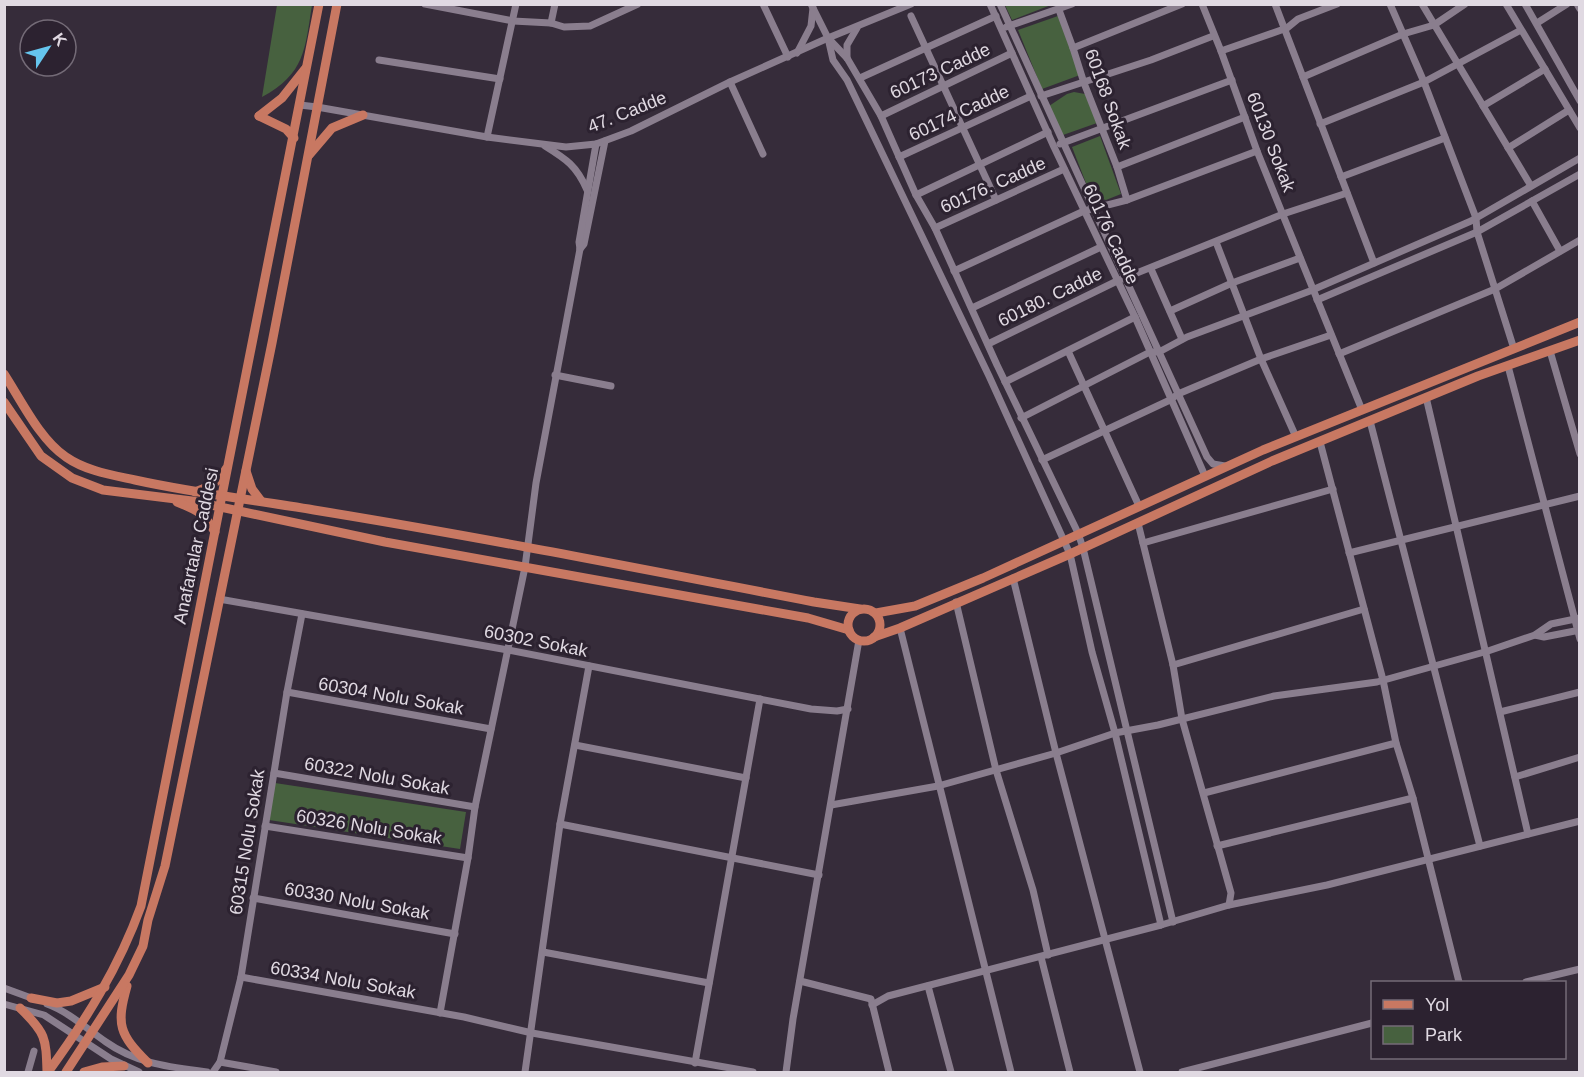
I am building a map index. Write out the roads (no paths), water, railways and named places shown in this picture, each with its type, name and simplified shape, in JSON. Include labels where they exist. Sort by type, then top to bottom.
[{"type":"main road","name":"Anafartalar Caddesi","points":[[47,1072],[74,1036],[105,987],[128,943],[141,906],[319,4]]},
{"type":"main road","name":"Anafartalar Caddesi","points":[[66,1072],[129,975],[143,946],[148,920],[165,866],[272,343],[337,4]]},
{"type":"main road","points":[[294,138],[286,129],[259,116],[282,98],[306,68]]},
{"type":"main road","points":[[308,156],[332,128],[363,115]]},
{"type":"main road","points":[[4,402],[41,456],[72,478],[103,490],[192,501],[222,502],[239,498],[261,501],[814,602],[866,608],[876,613],[915,606],[983,578],[1228,466],[1580,322]]},
{"type":"main road","points":[[860,609],[848,619],[849,630],[855,638],[870,640],[1070,554],[1320,441],[1426,397],[1580,340]]},
{"type":"main road","points":[[4,374],[33,420],[53,446],[66,457],[94,471],[194,493],[237,509],[385,542],[808,618],[849,630]]},
{"type":"main road","points":[[194,493],[214,484],[221,478],[230,462]]},
{"type":"main road","points":[[245,468],[252,489],[261,501]]},
{"type":"main road","points":[[169,499],[197,510],[207,517],[215,532]]},
{"type":"main road","points":[[874,637],[880,629],[876,613]]},
{"type":"main road","points":[[129,975],[120,1010],[122,1030],[127,1040],[148,1063]]},
{"type":"main road","points":[[31,998],[57,1003],[105,987]]},
{"type":"main road","points":[[20,1008],[33,1021],[46,1041],[47,1072]]},
{"type":"main road","points":[[84,1072],[102,1067],[124,1066]]},
{"type":"street","points":[[425,4],[513,21],[551,23],[564,27],[590,26],[638,4]]},
{"type":"street","points":[[487,137],[516,4]]},
{"type":"street","points":[[551,23],[555,4]]},
{"type":"street","points":[[763,4],[788,57]]},
{"type":"street","name":"47. Cadde","points":[[300,105],[317,106],[487,137],[566,147],[596,144],[631,131],[730,82],[911,4]]},
{"type":"street","name":"60176 Cadde","points":[[990,4],[1064,169],[1135,317],[1205,476]]},
{"type":"street","points":[[1000,4],[1207,457],[1219,467],[1228,466]]},
{"type":"street","points":[[1002,29],[1072,4]]},
{"type":"street","points":[[1073,48],[1182,4]]},
{"type":"street","name":"60130 Sokak","points":[[1202,4],[1257,152],[1362,410]]},
{"type":"street","points":[[1275,4],[1374,263]]},
{"type":"street","points":[[1221,51],[1284,29],[1298,19],[1337,4]]},
{"type":"street","points":[[1390,4],[1424,82],[1476,218],[1477,232],[1514,349]]},
{"type":"street","points":[[1422,4],[1531,186]]},
{"type":"street","points":[[1303,77],[1403,34],[1434,25],[1465,4]]},
{"type":"street","points":[[1506,4],[1580,128]]},
{"type":"street","points":[[1525,4],[1580,101]]},
{"type":"street","points":[[1537,23],[1566,4]]},
{"type":"street","points":[[1577,4],[1580,9]]},
{"type":"street","points":[[812,6],[828,39],[833,60],[847,80],[972,340],[1070,554],[1092,652],[1115,733],[1161,925]]},
{"type":"street","points":[[796,54],[811,26],[812,6]]},
{"type":"street","name":"60168 Sokak","points":[[1059,10],[1127,200]]},
{"type":"street","points":[[911,16],[996,200]]},
{"type":"street","points":[[860,78],[996,16]]},
{"type":"street","points":[[847,58],[847,45],[857,28]]},
{"type":"street","points":[[1320,124],[1424,82],[1521,30]]},
{"type":"street","points":[[1041,96],[1084,83],[1214,36]]},
{"type":"street","points":[[828,39],[847,58],[881,116],[916,195],[935,228],[1021,417],[1078,533],[1173,921]]},
{"type":"street","name":"60173 Cadde","points":[[881,116],[1012,53]]},
{"type":"street","points":[[379,60],[500,79]]},
{"type":"street","points":[[1483,106],[1545,69]]},
{"type":"street","points":[[1054,147],[1232,80]]},
{"type":"street","points":[[730,82],[763,154]]},
{"type":"street","name":"60174 Cadde","points":[[899,157],[1031,96]]},
{"type":"street","points":[[1508,148],[1569,110]]},
{"type":"street","points":[[1117,167],[1245,117]]},
{"type":"street","points":[[916,195],[1048,132]]},
{"type":"street","points":[[1341,177],[1445,138]]},
{"type":"street","points":[[580,249],[584,244],[605,141]]},
{"type":"street","points":[[542,144],[567,160],[580,174],[588,190]]},
{"type":"street","points":[[440,1013],[475,807],[525,567],[536,483],[580,249],[579,242],[596,144]]},
{"type":"street","points":[[954,271],[1084,211],[1127,200],[1257,152]]},
{"type":"street","points":[[1021,417],[1150,352],[1159,352],[1182,339],[1313,290],[1476,218],[1580,158]]},
{"type":"street","name":"60176. Cadde","points":[[935,228],[1064,169]]},
{"type":"street","points":[[1317,300],[1477,232],[1580,174]]},
{"type":"street","name":"60180. Cadde","points":[[988,344],[1117,281],[1125,280],[1283,214],[1347,193]]},
{"type":"street","points":[[1532,201],[1560,251]]},
{"type":"street","points":[[1339,354],[1495,289],[1580,240]]},
{"type":"street","points":[[1216,242],[1262,359],[1296,437]]},
{"type":"street","points":[[972,308],[1101,247]]},
{"type":"street","points":[[1170,311],[1232,283],[1300,258]]},
{"type":"street","points":[[1151,269],[1182,339]]},
{"type":"street","points":[[1005,382],[1135,317]]},
{"type":"street","points":[[1042,460],[1170,400],[1178,394],[1262,359],[1331,334]]},
{"type":"street","points":[[1068,351],[1139,506]]},
{"type":"street","points":[[1550,351],[1580,454]]},
{"type":"street","points":[[1508,366],[1580,639]]},
{"type":"street","points":[[555,375],[611,386]]},
{"type":"street","points":[[1426,397],[1528,834]]},
{"type":"street","points":[[1370,421],[1480,846]]},
{"type":"street","points":[[1320,441],[1459,981]]},
{"type":"street","points":[[1143,543],[1332,489]]},
{"type":"street","points":[[1349,553],[1402,542],[1580,496]]},
{"type":"street","points":[[1138,523],[1173,665],[1182,719],[1231,893],[1229,905]]},
{"type":"street","points":[[1013,578],[1056,753],[1140,1072]]},
{"type":"street","name":"60302 Sokak","points":[[219,599],[508,650],[811,709],[837,711],[848,709]]},
{"type":"street","points":[[956,602],[996,770],[1033,890],[1070,1072]]},
{"type":"street","points":[[1173,665],[1364,609]]},
{"type":"street","name":"60315 Nolu Sokak","points":[[213,1072],[220,1062],[241,977],[287,692],[302,614]]},
{"type":"street","points":[[831,805],[938,786],[1056,753],[1115,733],[1274,696],[1383,680],[1486,651],[1535,635],[1551,624],[1576,619]]},
{"type":"street","points":[[900,628],[1011,1072]]},
{"type":"street","points":[[1535,635],[1544,637],[1578,630]]},
{"type":"street","points":[[786,1072],[860,640]]},
{"type":"street","points":[[525,1072],[560,824],[589,666]]},
{"type":"street","name":"60304 Nolu Sokak","points":[[287,692],[491,729]]},
{"type":"street","points":[[1500,712],[1580,692]]},
{"type":"street","points":[[695,1063],[760,699]]},
{"type":"street","points":[[1203,793],[1396,743]]},
{"type":"street","points":[[575,745],[746,778]]},
{"type":"street","points":[[1515,777],[1580,758]]},
{"type":"street","name":"60322 Nolu Sokak","points":[[274,773],[475,807]]},
{"type":"street","points":[[1217,846],[1413,798]]},
{"type":"street","points":[[872,1005],[888,996],[1106,940],[1229,905],[1327,885],[1580,821]]},
{"type":"street","points":[[560,824],[819,875]]},
{"type":"street","name":"60326 Nolu Sokak","points":[[265,826],[468,858]]},
{"type":"street","name":"60330 Nolu Sokak","points":[[253,898],[455,934]]},
{"type":"street","points":[[543,952],[709,983]]},
{"type":"street","points":[[1530,981],[1580,969]]},
{"type":"street","name":"60334 Nolu Sokak","points":[[241,977],[440,1013],[532,1033],[753,1072]]},
{"type":"street","points":[[800,981],[871,999],[889,1072]]},
{"type":"street","points":[[928,986],[951,1072]]},
{"type":"street","points":[[4,988],[54,1007],[105,1042],[135,1059],[207,1072]]},
{"type":"street","points":[[4,1004],[44,1015],[74,1036],[136,1072]]},
{"type":"street","points":[[1182,1072],[1204,1070],[1371,1023]]},
{"type":"street","points":[[28,1072],[34,1051]]},
{"type":"street","points":[[220,1062],[276,1072]]}]
